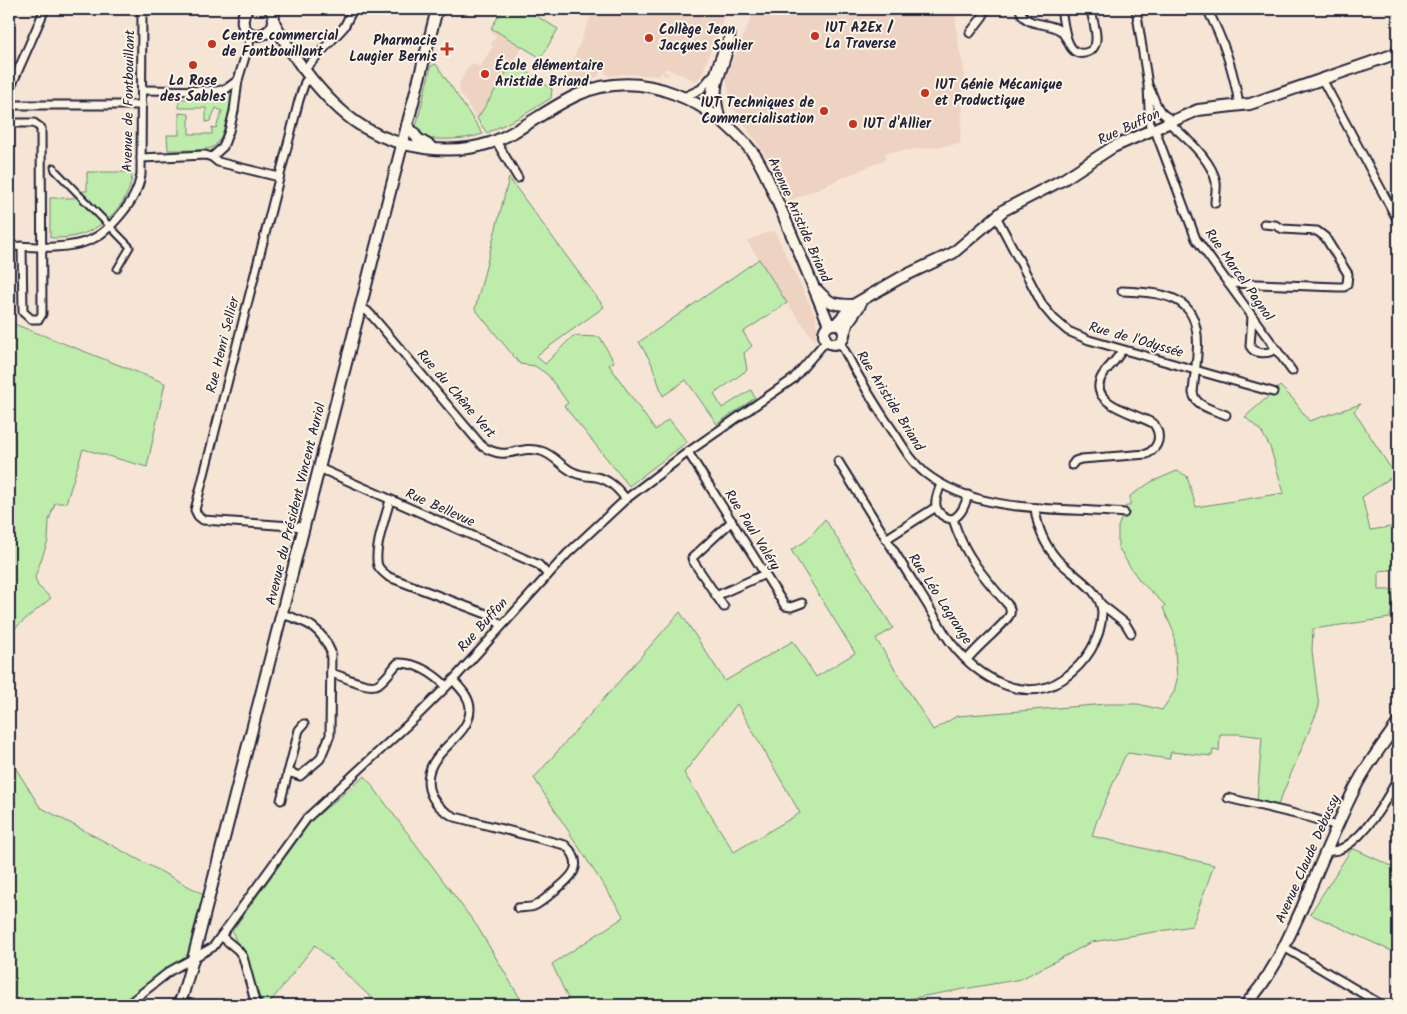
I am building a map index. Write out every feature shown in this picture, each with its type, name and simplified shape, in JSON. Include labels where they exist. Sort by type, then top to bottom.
[{"type":"main road","name":"Avenue Aristide Briand","points":[[270,9],[282,37],[307,73],[344,112],[364,128],[402,144],[428,149],[471,148],[510,135],[575,96],[604,87],[629,84],[656,87],[708,110],[721,119],[754,156],[765,174],[832,324]]},
{"type":"main road","name":"Avenue du Président Vincent Auriol","points":[[178,1005],[193,959],[437,9]]},
{"type":"main road","points":[[244,11],[244,27],[252,34],[261,35],[270,31],[274,22]]},
{"type":"main road","points":[[266,33],[282,37]]},
{"type":"main road","name":"Rue Buffon","points":[[832,324],[853,305],[900,278],[953,253],[996,216],[1064,179],[1113,147],[1198,110],[1250,104],[1398,53]]},
{"type":"main road","points":[[407,125],[423,143],[446,149]]},
{"type":"main road","points":[[815,289],[825,299],[837,305],[853,305]]},
{"type":"main road","name":"Rue Buffon","points":[[842,338],[848,322],[856,309],[870,295]]},
{"type":"main road","points":[[832,324],[842,328],[842,338],[831,344],[826,342],[823,333],[832,324]]},
{"type":"main road","name":"Avenue Claude Debussy","points":[[1245,1005],[1258,991],[1273,969],[1351,795],[1372,759],[1398,723]]},
{"type":"street","points":[[9,91],[45,9]]},
{"type":"street","name":"Avenue de Fontbouillant","points":[[9,246],[80,244],[91,240],[111,227],[132,200],[138,188],[141,175],[142,9]]},
{"type":"street","name":"Rue Henri Sellier","points":[[305,527],[203,520],[195,510],[304,82],[307,73],[344,27],[353,9]]},
{"type":"street","points":[[970,32],[983,16],[986,9]]},
{"type":"street","points":[[1020,9],[1024,18],[1061,31],[1066,38]]},
{"type":"street","points":[[1061,9],[1069,46],[1074,51],[1080,53],[1086,53],[1092,49],[1097,38],[1090,9]]},
{"type":"street","points":[[1136,9],[1148,84],[1158,109],[1164,117],[1172,122],[1209,165],[1216,183],[1215,203]]},
{"type":"street","points":[[1207,9],[1228,57],[1236,82],[1239,105]]},
{"type":"street","points":[[212,157],[223,147],[229,131],[238,80],[252,34]]},
{"type":"street","points":[[708,110],[713,76],[724,45],[731,34],[731,48],[717,90],[717,101],[721,119]]},
{"type":"street","points":[[684,98],[701,89],[713,76]]},
{"type":"street","points":[[1322,79],[1398,221]]},
{"type":"street","points":[[142,90],[216,91],[226,89],[238,80]]},
{"type":"street","name":"Rue Marcel Pagnol","points":[[1148,84],[1153,131],[1196,239],[1292,372]]},
{"type":"street","points":[[9,105],[142,105]]},
{"type":"street","points":[[9,122],[34,122],[41,128],[42,314],[36,320],[25,315],[22,308],[22,246]]},
{"type":"street","points":[[496,141],[518,178]]},
{"type":"street","points":[[141,158],[205,155],[212,157],[218,162],[279,177]]},
{"type":"street","points":[[54,167],[54,170],[130,247],[117,269]]},
{"type":"street","name":"Rue de l'Odyssée","points":[[996,216],[1043,306],[1068,331],[1089,340],[1122,350],[1272,392]]},
{"type":"street","points":[[1228,283],[1338,287],[1344,287],[1347,284],[1348,274],[1325,237],[1317,231],[1283,229],[1275,225],[1264,224]]},
{"type":"street","points":[[1122,291],[1152,292],[1176,300],[1192,313],[1197,325],[1198,335],[1194,399],[1200,404],[1226,415]]},
{"type":"street","name":"Rue du Chêne Vert","points":[[361,308],[373,317],[482,446],[499,454],[532,450],[542,451],[574,473],[606,480],[615,486],[626,499]]},
{"type":"street","points":[[1252,316],[1251,350],[1254,352],[1271,352],[1275,348]]},
{"type":"street","name":"Rue Aristide Briand","points":[[842,338],[888,425],[911,459],[924,472],[941,484],[968,495],[1006,504],[1036,508],[1124,513]]},
{"type":"street","name":"Rue Buffon","points":[[127,1005],[170,971],[213,948],[307,818],[376,756],[453,680],[567,554],[626,499],[688,452],[793,379],[826,342]]},
{"type":"street","points":[[1072,465],[1075,461],[1081,459],[1147,454],[1153,451],[1158,444],[1159,437],[1154,424],[1108,403],[1102,397],[1099,390],[1099,382],[1102,376],[1118,359],[1122,350]]},
{"type":"street","name":"Rue Paul Valéry","points":[[688,452],[785,606],[791,607],[802,603]]},
{"type":"street","name":"Rue Léo Lagrange","points":[[838,461],[952,644],[984,674],[1001,684],[1033,690],[1046,688],[1069,675],[1085,659],[1095,645],[1101,622],[1101,604]]},
{"type":"street","name":"Rue Bellevue","points":[[319,468],[539,565],[548,575]]},
{"type":"street","points":[[941,484],[935,501],[936,507],[939,513],[949,519],[958,516],[966,504],[968,495]]},
{"type":"street","points":[[390,500],[377,552],[379,567],[382,572],[389,577],[489,615],[501,625]]},
{"type":"street","points":[[886,539],[936,507]]},
{"type":"street","points":[[1036,508],[1045,544],[1057,560],[1090,589],[1101,604],[1125,623],[1131,633]]},
{"type":"street","points":[[953,519],[970,558],[981,575],[1009,606],[1010,611],[1006,621],[974,650],[967,660]]},
{"type":"street","points":[[724,607],[692,558],[732,522]]},
{"type":"street","points":[[716,596],[765,574]]},
{"type":"street","points":[[282,614],[306,621],[314,627],[328,644],[331,652],[330,734],[320,759],[300,776],[288,772]]},
{"type":"street","points":[[331,673],[374,686],[398,663],[405,662],[433,673],[446,686]]},
{"type":"street","points":[[453,680],[465,694],[470,710],[462,729],[434,759],[430,768],[428,779],[434,801],[445,812],[454,817],[565,845],[572,851],[576,860],[571,878],[534,906],[518,908]]},
{"type":"street","points":[[281,800],[299,730],[304,724]]},
{"type":"street","points":[[1326,852],[1337,850],[1354,841],[1364,830],[1398,778]]},
{"type":"street","points":[[1228,798],[1308,817],[1337,826]]},
{"type":"street","points":[[221,936],[243,956],[256,1005]]},
{"type":"street","points":[[1284,947],[1382,1005]]},
{"type":"shaded area","name":"Collège Jean Jacques Soulier","points":[[594,9],[727,9],[701,76],[696,81],[665,68],[664,71],[670,74],[664,76],[664,73],[660,73],[660,76],[622,74],[609,76],[604,68],[599,69],[600,73],[597,77],[569,87],[565,79]]},
{"type":"shaded area","name":"IUT d'Allier","points":[[755,9],[955,9],[957,37],[965,75],[960,144],[885,153],[886,159],[789,201],[777,172],[731,105],[726,76]]},
{"type":"shaded area","name":"École élémentaire Aristide Briand","points":[[491,28],[522,47],[477,119],[460,93],[459,84],[472,63],[480,67],[493,46],[491,44],[496,36],[490,31]]},
{"type":"shaded area","points":[[774,230],[816,317],[815,341],[787,303],[747,241]]},
{"type":"green space","points":[[503,9],[525,9],[558,29],[541,58],[491,28]]},
{"type":"green space","points":[[513,62],[552,89],[551,98],[522,116],[487,133],[477,119]]},
{"type":"green space","points":[[436,64],[483,134],[453,139],[424,138],[419,128],[416,127],[431,66]]},
{"type":"green space","points":[[233,88],[226,122],[216,145],[201,150],[168,150],[167,135],[179,135],[179,113],[189,114],[189,134],[212,134],[212,127],[216,128],[222,111],[216,108],[210,121],[206,122],[206,108],[179,108],[179,99],[208,99]]},
{"type":"green space","points":[[87,172],[132,172],[128,192],[123,202],[107,219],[89,231],[76,236],[51,238],[50,198],[73,198],[83,191],[87,191]]},
{"type":"green space","points":[[509,178],[604,307],[536,356],[545,364],[573,336],[600,337],[614,362],[609,365],[655,430],[669,419],[687,442],[629,486],[564,406],[568,403],[548,375],[535,366],[520,364],[475,309]]},
{"type":"green space","points":[[759,259],[787,303],[743,332],[752,346],[744,353],[747,370],[714,394],[722,408],[751,390],[755,398],[717,424],[686,380],[663,396],[651,362],[639,342]]},
{"type":"green space","points":[[9,322],[165,383],[147,467],[83,449],[66,503],[55,503],[49,520],[48,541],[35,577],[38,586],[51,598],[9,633]]},
{"type":"green space","points":[[1280,386],[1293,399],[1309,421],[1361,404],[1354,411],[1395,475],[1362,497],[1370,530],[1398,526],[1398,569],[1379,571],[1379,590],[1396,590],[1390,618],[1313,629],[1312,651],[1319,707],[1278,805],[1257,800],[1262,737],[1220,734],[1219,751],[1213,750],[1212,756],[1171,752],[1169,759],[1128,753],[1124,758],[1092,836],[1214,865],[1192,926],[1092,942],[1021,979],[873,1005],[571,1005],[552,964],[624,917],[534,778],[680,612],[725,681],[793,641],[816,677],[855,653],[791,550],[806,541],[825,519],[893,628],[876,639],[933,730],[957,716],[1107,704],[1138,704],[1162,710],[1174,692],[1177,679],[1174,633],[1163,608],[1165,605],[1140,581],[1118,547],[1118,527],[1126,506],[1130,506],[1130,496],[1151,482],[1177,471],[1187,476],[1196,507],[1284,493],[1270,447],[1261,431],[1245,417]],"holes":[[[737,704],[800,813],[734,852],[684,773]]]},
{"type":"green space","points":[[15,767],[40,807],[203,894],[187,956],[167,968],[121,1005],[9,1005],[9,770]]},
{"type":"green space","points":[[365,776],[477,926],[524,1005],[379,1005],[315,945],[268,1005],[263,1005],[232,931],[312,820]]},
{"type":"green space","points":[[1352,848],[1398,869],[1398,954],[1310,914]]},
{"type":"place","name":"IUT A2Ex / La Traverse","points":[[815,36]]},
{"type":"place","name":"Collège Jean Jacques Soulier","points":[[649,38]]},
{"type":"place","name":"Centre commercial de Fontbouillant","points":[[212,44]]},
{"type":"place","name":"Pharmacie Laugier Bernis","points":[[447,49]]},
{"type":"place","name":"La Rose des Sables","points":[[193,65]]},
{"type":"place","name":"École élémentaire Aristide Briand","points":[[485,74]]},
{"type":"place","name":"IUT Génie Mécanique et Productique","points":[[925,93]]},
{"type":"place","name":"IUT Techniques de Commercialisation","points":[[824,111]]},
{"type":"place","name":"IUT d'Allier","points":[[853,124]]}]
